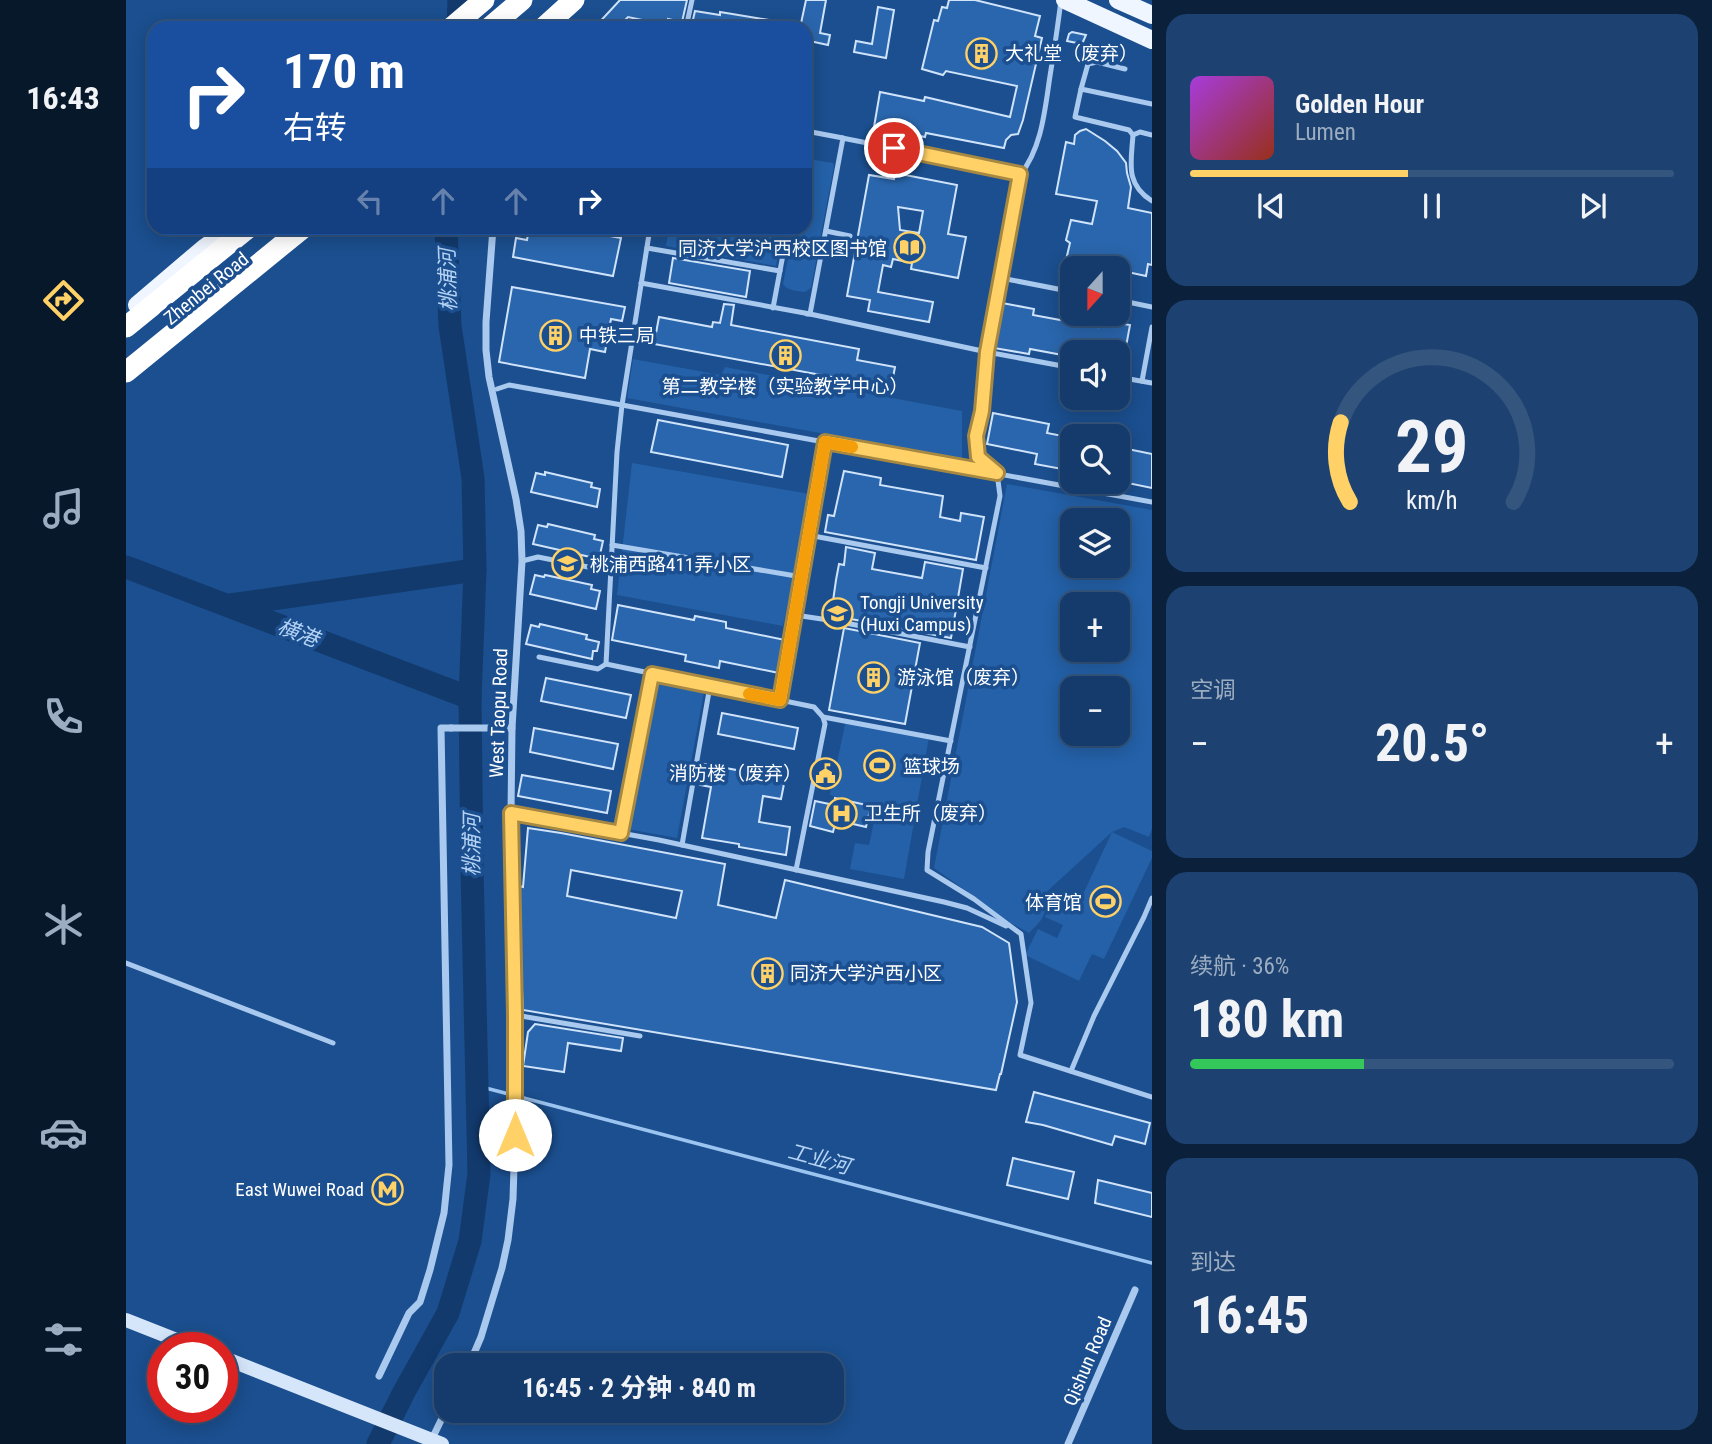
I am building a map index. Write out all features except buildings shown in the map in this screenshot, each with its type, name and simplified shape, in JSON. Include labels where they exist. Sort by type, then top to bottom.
[{"type":"highway","points":[[550,21],[573,0]]},
{"type":"highway","points":[[466,21],[505,2]]},
{"type":"highway","points":[[493,21],[505,2]]},
{"type":"highway","points":[[126,327],[239,235]]},
{"type":"highway","points":[[126,372],[294,235]]},
{"type":"main road","points":[[560,21],[583,0]]},
{"type":"main road","points":[[1063,0],[1152,40]]},
{"type":"main road","points":[[1118,0],[1152,15]]},
{"type":"main road","points":[[486,21],[505,2]]},
{"type":"main road","name":"Zhenbei Road","points":[[126,315],[221,235]]},
{"type":"main road","name":"Zhenbei Road","points":[[126,380],[304,235]]},
{"type":"main road","points":[[126,1320],[156,1332]]},
{"type":"main road","points":[[238,1363],[434,1442]]},
{"type":"street","name":"West Taopu Road","points":[[474,1353],[502,1268],[508,1240],[513,1199],[515,1108],[512,728],[522,561],[516,499],[489,377],[486,351],[492,235]]},
{"type":"street","points":[[379,1376],[410,1313],[420,1302],[440,1233],[447,1194],[449,1165],[441,728],[512,728]]},
{"type":"street","name":"Qishun Road","points":[[1068,1444],[1135,1290]]},
{"type":"street","points":[[434,1442],[441,1423]]},
{"type":"lane","points":[[688,21],[692,0]]},
{"type":"lane","points":[[1063,0],[1044,117],[1028,165],[1020,174],[987,352],[982,411],[976,436],[978,457],[997,473],[1000,496],[928,852],[928,870],[974,899],[1021,934],[1031,1003],[1020,1055],[1152,1097]]},
{"type":"lane","points":[[1125,69],[1097,62],[1088,64],[1075,117],[1129,130],[1133,135],[1132,177],[1135,187],[1152,201]]},
{"type":"lane","points":[[1081,89],[1152,104]]},
{"type":"lane","points":[[1133,135],[1140,132],[1152,135]]},
{"type":"lane","points":[[812,135],[843,138],[1020,174]]},
{"type":"lane","points":[[810,314],[843,138]]},
{"type":"lane","points":[[826,231],[850,236]]},
{"type":"lane","points":[[606,664],[617,452],[649,235]]},
{"type":"lane","points":[[773,308],[787,235]]},
{"type":"lane","points":[[647,248],[780,271]]},
{"type":"lane","points":[[1000,278],[1060,290]]},
{"type":"lane","points":[[641,283],[810,314],[1060,366]]},
{"type":"lane","points":[[1130,302],[1152,307]]},
{"type":"lane","points":[[1142,381],[1152,327]]},
{"type":"lane","points":[[1130,379],[1152,383]]},
{"type":"lane","points":[[497,389],[509,385],[1152,502]]},
{"type":"lane","points":[[780,700],[825,442]]},
{"type":"lane","points":[[808,535],[986,568]]},
{"type":"lane","points":[[612,545],[802,577]]},
{"type":"lane","points":[[522,561],[538,558],[588,568]]},
{"type":"lane","points":[[795,615],[970,647]]},
{"type":"lane","points":[[538,657],[598,669],[606,664],[814,707],[825,724],[796,870]]},
{"type":"lane","points":[[621,833],[652,674]]},
{"type":"lane","points":[[682,845],[710,686]]},
{"type":"lane","points":[[823,718],[951,741]]},
{"type":"lane","points":[[511,813],[682,845],[955,905],[1021,934]]},
{"type":"lane","points":[[1071,1071],[1094,1016],[1152,898]]},
{"type":"lane","points":[[126,963],[333,1043]]},
{"type":"lane","points":[[515,1015],[640,1036]]},
{"type":"shaded area","points":[[812,160],[833,163],[811,288],[805,292],[790,289],[783,284],[793,235],[812,235]]},
{"type":"shaded area","points":[[668,235],[782,235],[776,266],[666,246]]},
{"type":"shaded area","points":[[633,359],[721,375],[725,367],[962,411],[962,459],[627,398]]},
{"type":"shaded area","points":[[632,463],[810,494],[783,626],[617,595]]},
{"type":"shaded area","points":[[1007,484],[1152,510],[1152,829],[1149,837],[1124,827],[1112,832],[1042,896],[1043,917],[1029,933],[934,868]]},
{"type":"shaded area","points":[[656,681],[704,692],[677,838],[627,829]]},
{"type":"shaded area","name":"篮球场","points":[[846,720],[929,737],[904,879],[850,869],[855,843],[869,845],[877,807],[830,795]]},
{"type":"shaded area","name":"体育馆","points":[[1112,832],[1152,851],[1152,858],[1104,959],[1092,954],[1079,981],[1025,955],[1038,929],[1057,938],[1063,925],[1045,917],[1054,896],[1077,907]]},
{"type":"waterway","name":"桃浦河","points":[[458,21],[459,0]]},
{"type":"waterway","name":"桃浦河","points":[[378,1444],[448,1313],[470,1241],[479,1174],[470,698],[475,570],[473,478],[450,326],[446,235]]},
{"type":"waterway","name":"横港","points":[[126,567],[470,698]]},
{"type":"waterway","points":[[230,605],[475,570]]},
{"type":"waterway","name":"工业河","points":[[478,1086],[1152,1263]]},
{"type":"slow traffic","points":[[749,694],[780,700],[825,442],[852,447]]},
{"type":"place","name":"大礼堂（废弃）","points":[[982,53]]},
{"type":"place","name":"同济大学沪西校区图书馆","points":[[910,248]]},
{"type":"place","name":"中铁三局","points":[[556,335]]},
{"type":"place","name":"第二教学楼（实验教学中心）","points":[[785,355]]},
{"type":"place","name":"桃浦西路411弄小区","points":[[567,564]]},
{"type":"place","name":"Tongji University (Huxi Campus)","points":[[837,613]]},
{"type":"place","name":"游泳馆（废弃）","points":[[874,677]]},
{"type":"place","name":"篮球场","points":[[880,766]]},
{"type":"place","name":"消防楼（废弃）","points":[[825,773]]},
{"type":"place","name":"卫生所（废弃）","points":[[841,813]]},
{"type":"place","name":"体育馆","points":[[1105,902]]},
{"type":"place","name":"同济大学沪西小区","points":[[767,973]]},
{"type":"place","name":"East Wuwei Road","points":[[387,1189]]},
{"type":"route","points":[[515,1135],[511,813],[621,833],[652,674],[780,700],[825,442],[997,473],[978,457],[976,436],[982,411],[987,352],[1020,174],[894,148]]}]
